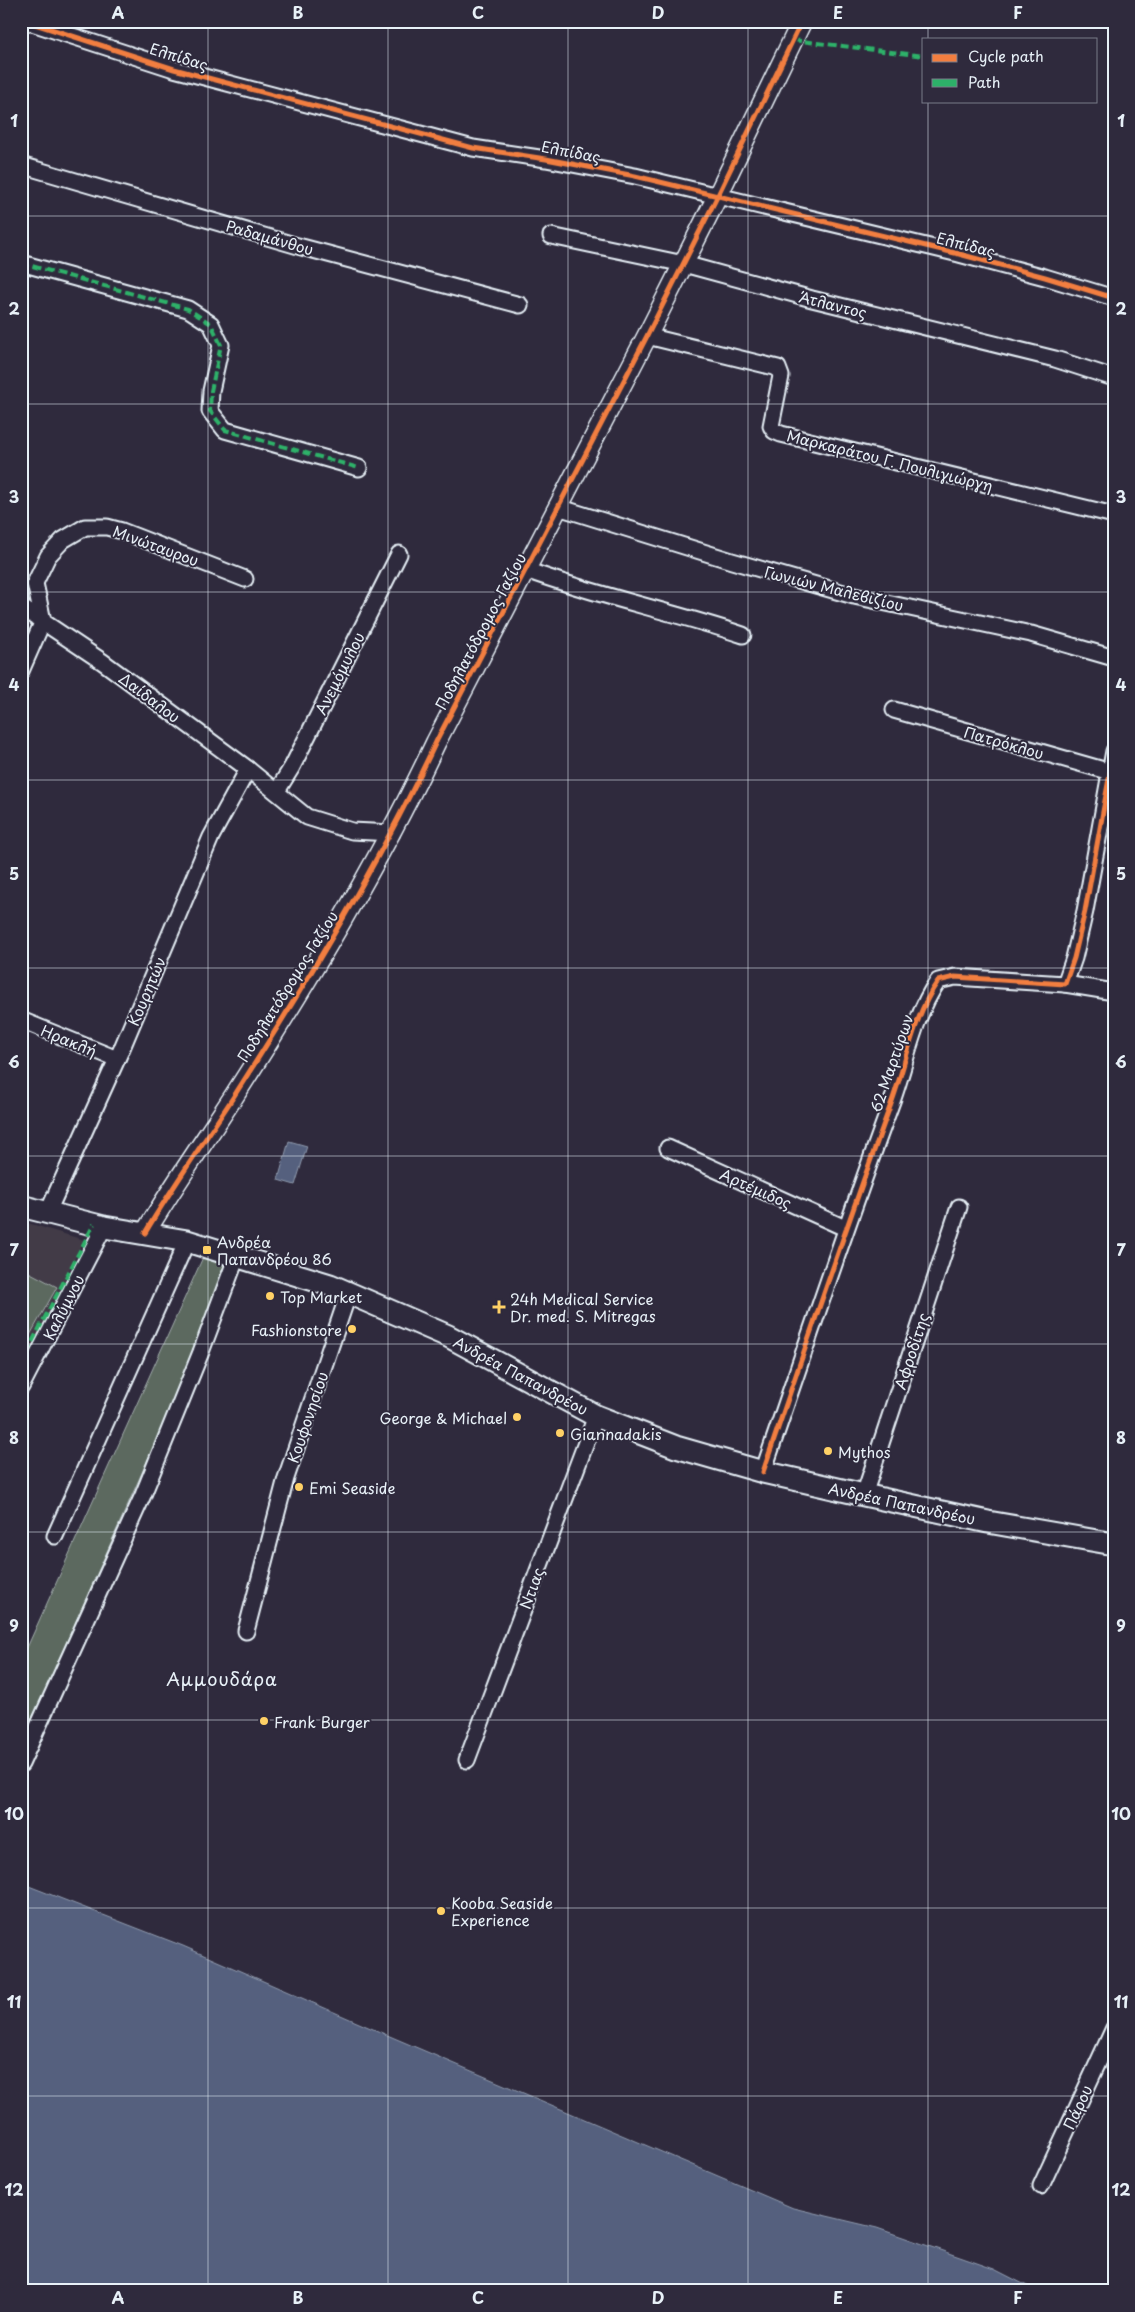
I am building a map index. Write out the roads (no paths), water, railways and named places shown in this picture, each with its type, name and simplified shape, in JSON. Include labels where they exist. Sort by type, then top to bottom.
[{"type":"main road","name":"Ανδρέα Παπανδρέου","points":[[21,1206],[46,1214],[104,1227],[187,1241],[349,1292],[448,1336],[596,1416],[676,1447],[764,1472],[864,1495],[988,1522],[1114,1544]]},
{"type":"street","name":"Ελπίδας","points":[[26,21],[174,69],[473,148],[546,158],[635,176],[959,254],[1114,298]]},
{"type":"street","name":"Ποδηλατόδρομος Γαζίου","points":[[145,1233],[233,1097],[342,919],[392,833],[436,742],[684,264],[802,21]]},
{"type":"street","name":"Ραδαμάνθου","points":[[21,164],[298,246],[520,305]]},
{"type":"street","name":"Άτλαντος","points":[[551,236],[684,264],[812,299],[1054,359],[1114,378]]},
{"type":"street","points":[[21,263],[188,309],[211,324],[221,345],[211,391],[210,410],[225,430],[359,468]]},
{"type":"street","name":"Μαρκαράτου Γ. Πουλιγιώργη","points":[[647,336],[778,368],[781,376],[771,426],[774,431],[781,434],[1114,515]]},
{"type":"street","name":"Γωνιών Μαλεβιζίου","points":[[558,507],[694,550],[854,596],[1031,634],[1114,658]]},
{"type":"street","name":"Μινώταυρου","points":[[44,621],[35,584],[41,567],[63,540],[84,527],[107,527],[122,531],[245,579]]},
{"type":"street","name":"Ανεμόμυλου","points":[[277,791],[292,767],[399,554]]},
{"type":"street","points":[[526,570],[559,582],[663,609],[743,635]]},
{"type":"street","name":"Δαίδαλου","points":[[21,607],[44,621],[248,769],[302,813],[319,822],[352,831],[392,833]]},
{"type":"street","points":[[21,671],[44,621]]},
{"type":"street","name":"Πατρόκλου","points":[[894,710],[1112,773]]},
{"type":"street","points":[[1114,752],[1112,773],[1085,910],[1074,958],[1064,984],[1114,992]]},
{"type":"street","name":"Κουρητών","points":[[46,1214],[117,1059],[211,837],[248,769]]},
{"type":"street","name":"62 Μαρτύρων","points":[[764,1472],[845,1228],[900,1081],[919,1019],[929,995],[938,981],[955,977],[1064,984]]},
{"type":"street","name":"Ηρακλή","points":[[21,1020],[117,1059]]},
{"type":"street","name":"Αρτέμιδος","points":[[668,1148],[845,1228]]},
{"type":"street","name":"Αφροδίτης","points":[[864,1495],[959,1207]]},
{"type":"street","name":"Καλύμνου","points":[[21,1387],[104,1227]]},
{"type":"street","points":[[55,1536],[187,1241]]},
{"type":"street","points":[[21,1764],[143,1496],[198,1361],[236,1256]]},
{"type":"street","name":"Κουφονησίου","points":[[246,1631],[286,1478],[349,1292]]},
{"type":"street","name":"Ντιας","points":[[467,1760],[596,1416]]},
{"type":"street","name":"Πάρου","points":[[1041,2186],[1114,2028]]},
{"type":"water","points":[[289,1141],[307,1146],[295,1185],[278,1180]]},
{"type":"water","points":[[21,1883],[183,1946],[793,2208],[877,2228],[994,2269],[1037,2291],[21,2291]]},
{"type":"place","name":"Ανδρέα Παπανδρέου 86","points":[[207,1250]]},
{"type":"place","name":"Top Market","points":[[270,1296]]},
{"type":"place","name":"24h Medical Service Dr. med. S. Mitregas","points":[[499,1307]]},
{"type":"place","name":"Fashionstore","points":[[352,1329]]},
{"type":"place","name":"George & Michael","points":[[517,1417]]},
{"type":"place","name":"Giannadakis","points":[[560,1433]]},
{"type":"place","name":"Mythos","points":[[828,1451]]},
{"type":"place","name":"Emi Seaside","points":[[299,1487]]},
{"type":"place","name":"Frank Burger","points":[[264,1721]]},
{"type":"place","name":"Kooba Seaside Experience","points":[[441,1911]]},
{"type":"district","name":"Αμμουδάρα","points":[[222,1678]]}]
